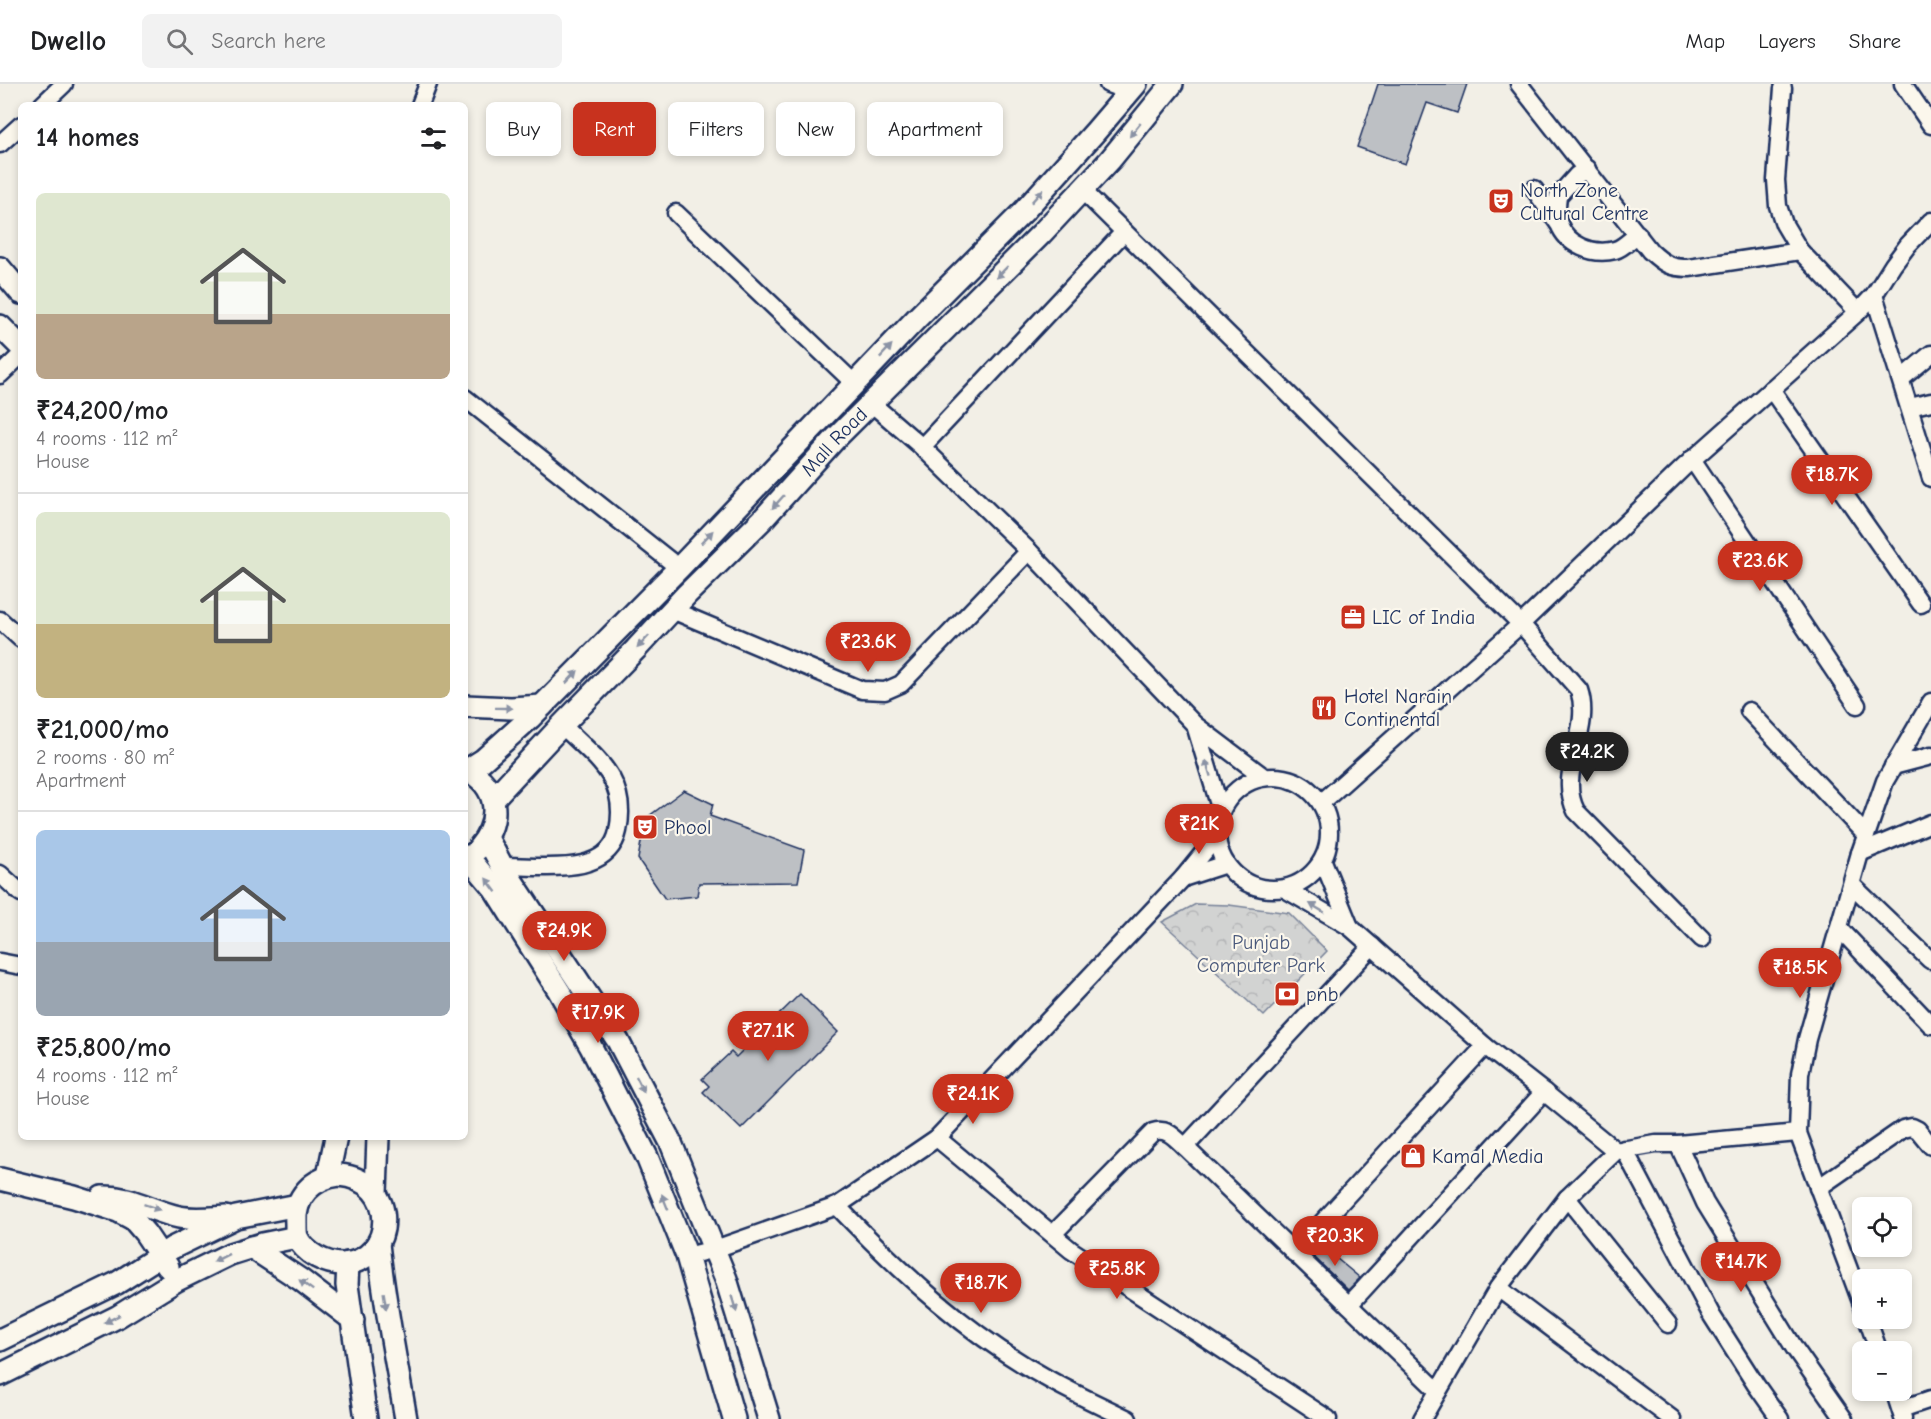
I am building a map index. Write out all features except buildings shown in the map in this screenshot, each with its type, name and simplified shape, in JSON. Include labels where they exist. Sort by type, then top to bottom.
[{"type":"main road","name":"Mall Road","points":[[493,800],[672,610],[762,520],[835,439],[1082,190],[1110,160],[1172,84]]},
{"type":"main road","name":"Mall Road","points":[[468,768],[483,760],[542,706],[679,568],[918,317],[1024,211],[1133,88]]},
{"type":"main road","points":[[0,268],[18,289]]},
{"type":"main road","points":[[0,326],[18,344]]},
{"type":"main road","points":[[468,706],[511,708],[542,706]]},
{"type":"main road","points":[[468,770],[487,787],[493,800],[495,813],[493,826],[487,838],[478,849],[468,855]]},
{"type":"main road","points":[[487,838],[502,866],[618,1041],[670,1143],[726,1278],[769,1419]]},
{"type":"main road","points":[[468,858],[500,897],[559,991],[591,1047],[647,1157],[687,1256],[734,1419]]},
{"type":"main road","points":[[328,1176],[335,1140]]},
{"type":"main road","points":[[376,1193],[378,1140]]},
{"type":"main road","points":[[328,1176],[349,1176],[369,1185],[381,1202],[384,1223],[378,1243],[363,1257],[348,1263],[332,1263],[322,1260],[312,1254],[297,1237],[298,1204],[310,1186],[328,1176]]},
{"type":"main road","points":[[0,1179],[74,1197],[118,1211],[133,1219],[177,1280]]},
{"type":"main road","points":[[74,1197],[114,1196],[179,1217],[204,1219],[236,1217],[298,1204]]},
{"type":"main road","points":[[0,1340],[117,1283],[172,1248],[236,1217]]},
{"type":"main road","points":[[0,1375],[117,1317],[177,1280],[230,1254],[297,1237]]},
{"type":"main road","points":[[378,1243],[387,1315],[406,1419]]},
{"type":"main road","points":[[251,1247],[301,1280],[353,1320]]},
{"type":"main road","points":[[348,1263],[347,1285],[366,1419]]},
{"type":"street","points":[[45,102],[64,84]]},
{"type":"street","points":[[421,102],[428,84]]},
{"type":"street","points":[[1108,84],[1133,88]]},
{"type":"street","points":[[1519,84],[1650,251],[1662,262],[1675,268],[1689,268],[1800,251]]},
{"type":"street","points":[[1903,84],[1931,125]]},
{"type":"street","points":[[1782,88],[1776,180],[1778,206],[1784,224],[1800,251],[1858,312]]},
{"type":"street","points":[[0,144],[18,128]]},
{"type":"street","points":[[1559,224],[1558,196],[1577,175],[1587,169]]},
{"type":"street","points":[[1534,189],[1571,242],[1586,250],[1616,250],[1638,234]]},
{"type":"street","points":[[1082,190],[1521,624],[1579,690],[1582,717],[1571,767],[1570,801],[1576,811],[1702,939]]},
{"type":"street","points":[[676,213],[855,384]]},
{"type":"street","points":[[1321,802],[1521,624],[1692,459],[1858,312],[1875,295],[1908,245],[1931,221]]},
{"type":"street","points":[[921,447],[1124,232]]},
{"type":"street","points":[[1875,295],[1931,475]]},
{"type":"street","points":[[1901,379],[1931,354]]},
{"type":"street","points":[[0,375],[18,358]]},
{"type":"street","points":[[1771,389],[1921,604]]},
{"type":"street","points":[[468,400],[679,568]]},
{"type":"street","points":[[1910,407],[1931,402]]},
{"type":"street","points":[[871,403],[921,447],[1029,551],[1195,725],[1264,777]]},
{"type":"street","points":[[1692,459],[1857,705]]},
{"type":"street","points":[[672,610],[862,690],[885,691],[901,684],[1029,551]]},
{"type":"street","points":[[0,620],[18,636]]},
{"type":"street","points":[[1852,1278],[1798,1133],[1800,1074],[1807,1039],[1860,853],[1885,781],[1931,702]]},
{"type":"street","points":[[1749,711],[1866,835]]},
{"type":"street","points":[[502,866],[576,866],[605,854],[616,840],[621,806],[619,791],[604,766],[562,725]]},
{"type":"street","points":[[1195,725],[1221,811]]},
{"type":"street","points":[[1893,766],[1931,756]]},
{"type":"street","points":[[1264,777],[1289,779],[1307,787],[1321,802],[1329,820],[1329,843],[1323,861],[1312,875],[1285,889],[1265,889],[1243,881],[1226,864],[1218,846],[1217,826],[1221,811],[1232,795],[1246,784],[1264,777]]},
{"type":"street","points":[[1860,853],[1931,823]]},
{"type":"street","points":[[687,1256],[715,1249],[837,1206],[937,1138],[1183,878],[1218,835]]},
{"type":"street","points":[[1323,861],[1350,927]]},
{"type":"street","points":[[1183,878],[1226,864]]},
{"type":"street","points":[[0,874],[18,890]]},
{"type":"street","points":[[1852,885],[1930,960]]},
{"type":"street","points":[[1285,889],[1350,927],[1485,1046],[1620,1150],[1712,1316],[1780,1419]]},
{"type":"street","points":[[1839,928],[1931,1025]]},
{"type":"street","points":[[1185,1147],[1372,946]]},
{"type":"street","points":[[0,962],[18,965]]},
{"type":"street","points":[[1294,1252],[1485,1046]]},
{"type":"street","points":[[1349,1305],[1544,1092]]},
{"type":"street","points":[[1818,1188],[1904,1130],[1912,1127],[1918,1130],[1931,1146]]},
{"type":"street","points":[[1053,1234],[1153,1132],[1167,1131],[1438,1391]]},
{"type":"street","points":[[1422,1419],[1498,1288],[1568,1198],[1620,1150],[1656,1144],[1798,1133]]},
{"type":"street","points":[[937,1138],[1071,1250],[1328,1419]]},
{"type":"street","points":[[1678,1144],[1705,1203],[1795,1349],[1844,1419]]},
{"type":"street","points":[[1568,1198],[1668,1323]]},
{"type":"street","points":[[837,1206],[880,1250],[954,1316],[1049,1380],[1128,1419]]},
{"type":"street","points":[[1498,1288],[1672,1419]]},
{"type":"street","points":[[1902,1414],[1931,1399]]},
{"type":"green space","name":"Punjab Computer Park","points":[[1196,904],[1229,905],[1289,913],[1327,951],[1264,1016],[1162,922]]},
{"type":"place","name":"North Zone Cultural Centre","points":[[1501,201]]},
{"type":"place","name":"LIC of India","points":[[1353,617]]},
{"type":"place","name":"Hotel Narain Continental","points":[[1324,708]]},
{"type":"place","name":"Phool","points":[[645,827]]},
{"type":"place","name":"pnb","points":[[1287,994]]},
{"type":"place","name":"Kamal Media","points":[[1413,1156]]}]
